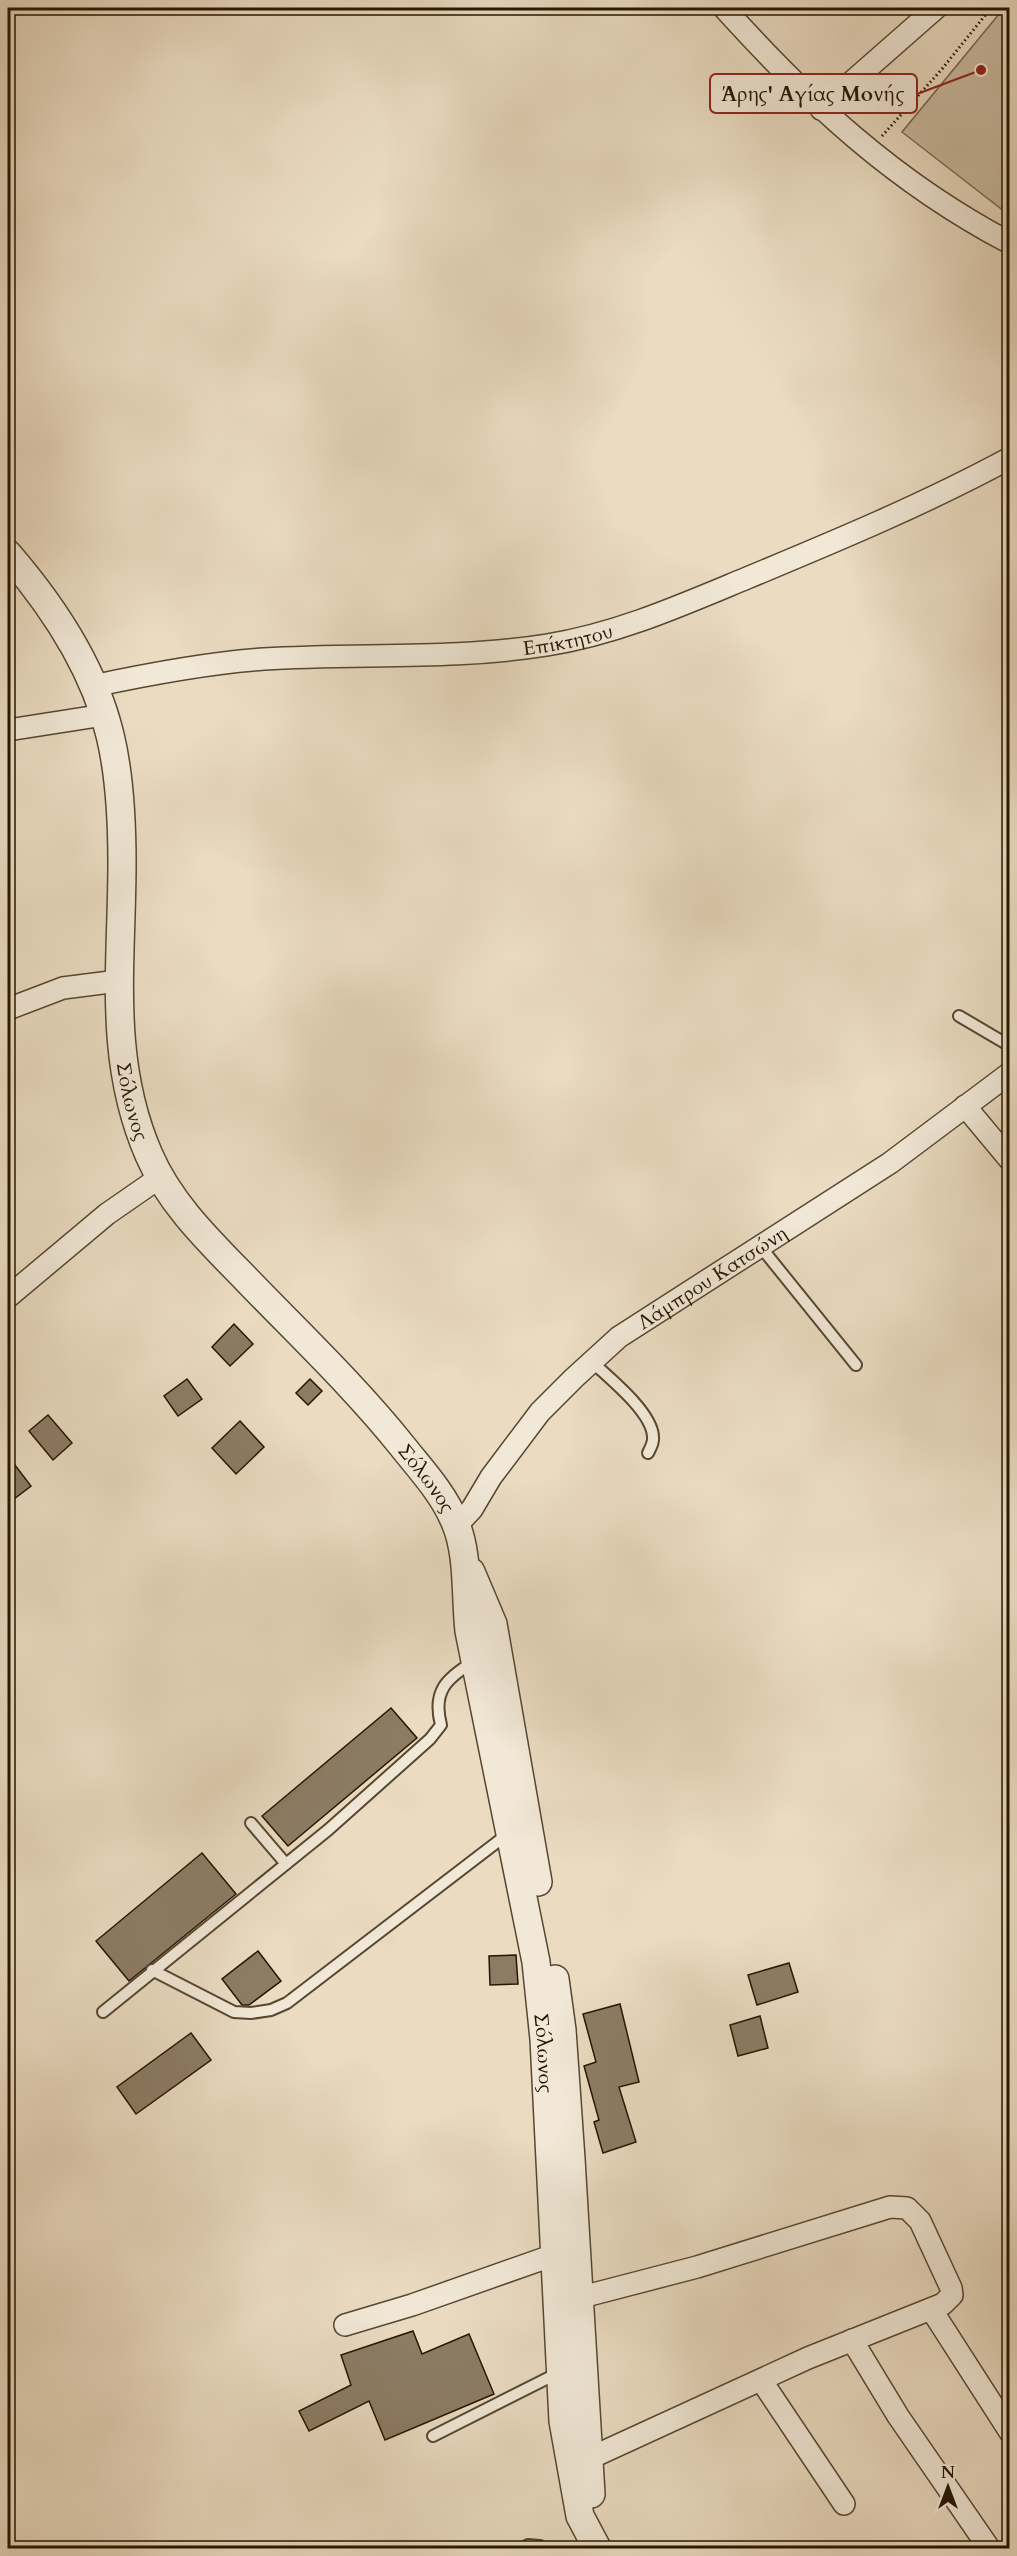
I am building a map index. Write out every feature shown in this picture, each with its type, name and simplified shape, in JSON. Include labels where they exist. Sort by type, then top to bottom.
[{"type":"street","points":[[724,8],[821,109],[868,151],[933,198],[1010,243]]},
{"type":"street","points":[[821,109],[936,8]]},
{"type":"street","name":"Επίκτητου","points":[[93,686],[204,665],[261,659],[428,656],[546,645],[592,636],[675,608],[814,551],[948,492],[1010,458]]},
{"type":"street","name":"Σόλωνος","points":[[8,554],[48,605],[93,686],[104,715],[116,769],[121,821],[122,865],[118,981],[121,1053],[133,1112],[159,1178],[190,1219],[213,1244],[336,1369],[378,1416],[440,1493],[457,1525],[465,1560],[493,1624],[552,1958],[562,2030],[588,2459],[597,2548]]},
{"type":"street","points":[[8,730],[104,715]]},
{"type":"street","points":[[8,1009],[63,988],[118,981]]},
{"type":"street","name":"Λάμπρου Κατσώνη","points":[[457,1525],[472,1509],[491,1477],[540,1412],[591,1361],[619,1337],[890,1163],[1010,1072]]},
{"type":"street","points":[[965,1106],[1010,1160]]},
{"type":"street","points":[[8,1297],[107,1214],[159,1178]]},
{"type":"street","name":"Σόλωνος","points":[[465,1560],[465,1595],[469,1631],[536,1962],[544,2039],[563,2421],[580,2516],[597,2548]]},
{"type":"street","points":[[578,2298],[697,2267],[890,2207],[907,2208],[920,2221],[950,2280],[952,2295],[944,2304],[852,2340],[588,2459]]},
{"type":"street","points":[[345,2325],[412,2305],[554,2254]]},
{"type":"street","points":[[931,2309],[1010,2432]]},
{"type":"street","points":[[868,2365],[878,2330]]},
{"type":"street","points":[[852,2340],[898,2416],[989,2548]]},
{"type":"street","points":[[761,2380],[844,2504]]},
{"type":"lane","points":[[959,1016],[1010,1046]]},
{"type":"lane","points":[[760,1246],[856,1365]]},
{"type":"lane","points":[[591,1361],[622,1390],[647,1420],[653,1435],[648,1453]]},
{"type":"lane","points":[[103,2012],[152,1970],[286,1864],[430,1739],[441,1725],[437,1712],[443,1685],[453,1675],[476,1660]]},
{"type":"lane","points":[[251,1823],[286,1864]]},
{"type":"lane","points":[[152,1970],[234,2012],[251,2013],[271,2010],[287,2003],[510,1833]]},
{"type":"lane","points":[[433,2436],[560,2372]]},
{"type":"lane","points":[[523,2548],[528,2545],[543,2548]]},
{"type":"path","points":[[868,151],[910,107],[991,8]]},
{"type":"shaded area","points":[[1004,8],[1010,8],[1009,215],[902,132]]},
{"type":"building","points":[[234,1324],[253,1344],[230,1366],[212,1347]]},
{"type":"building","points":[[187,1379],[202,1399],[178,1416],[164,1396]]},
{"type":"building","points":[[310,1379],[322,1391],[308,1405],[296,1393]]},
{"type":"building","points":[[48,1415],[72,1443],[53,1460],[29,1431]]},
{"type":"building","points":[[240,1421],[264,1447],[236,1474],[212,1448]]},
{"type":"building","points":[[8,1456],[31,1486],[14,1499],[8,1491]]},
{"type":"building","points":[[391,1708],[417,1738],[288,1846],[262,1816]]},
{"type":"building","points":[[202,1853],[236,1894],[129,1981],[96,1941]]},
{"type":"building","points":[[258,1951],[281,1981],[249,2005],[242,2005],[222,1979]]},
{"type":"building","points":[[516,1955],[518,1984],[490,1985],[489,1956]]},
{"type":"building","points":[[789,1963],[798,1992],[757,2005],[748,1975]]},
{"type":"building","points":[[620,2004],[639,2082],[619,2087],[636,2142],[603,2153],[594,2122],[599,2120],[584,2066],[596,2062],[583,2014]]},
{"type":"building","points":[[760,2016],[768,2048],[738,2056],[730,2025]]},
{"type":"building","points":[[191,2033],[211,2060],[136,2114],[117,2087]]},
{"type":"building","points":[[413,2331],[422,2354],[469,2334],[494,2394],[385,2440],[369,2401],[309,2431],[299,2411],[351,2385],[341,2355]]},
{"type":"place","name":"Άρης' Αγίας Μονής","points":[[981,70]]}]
